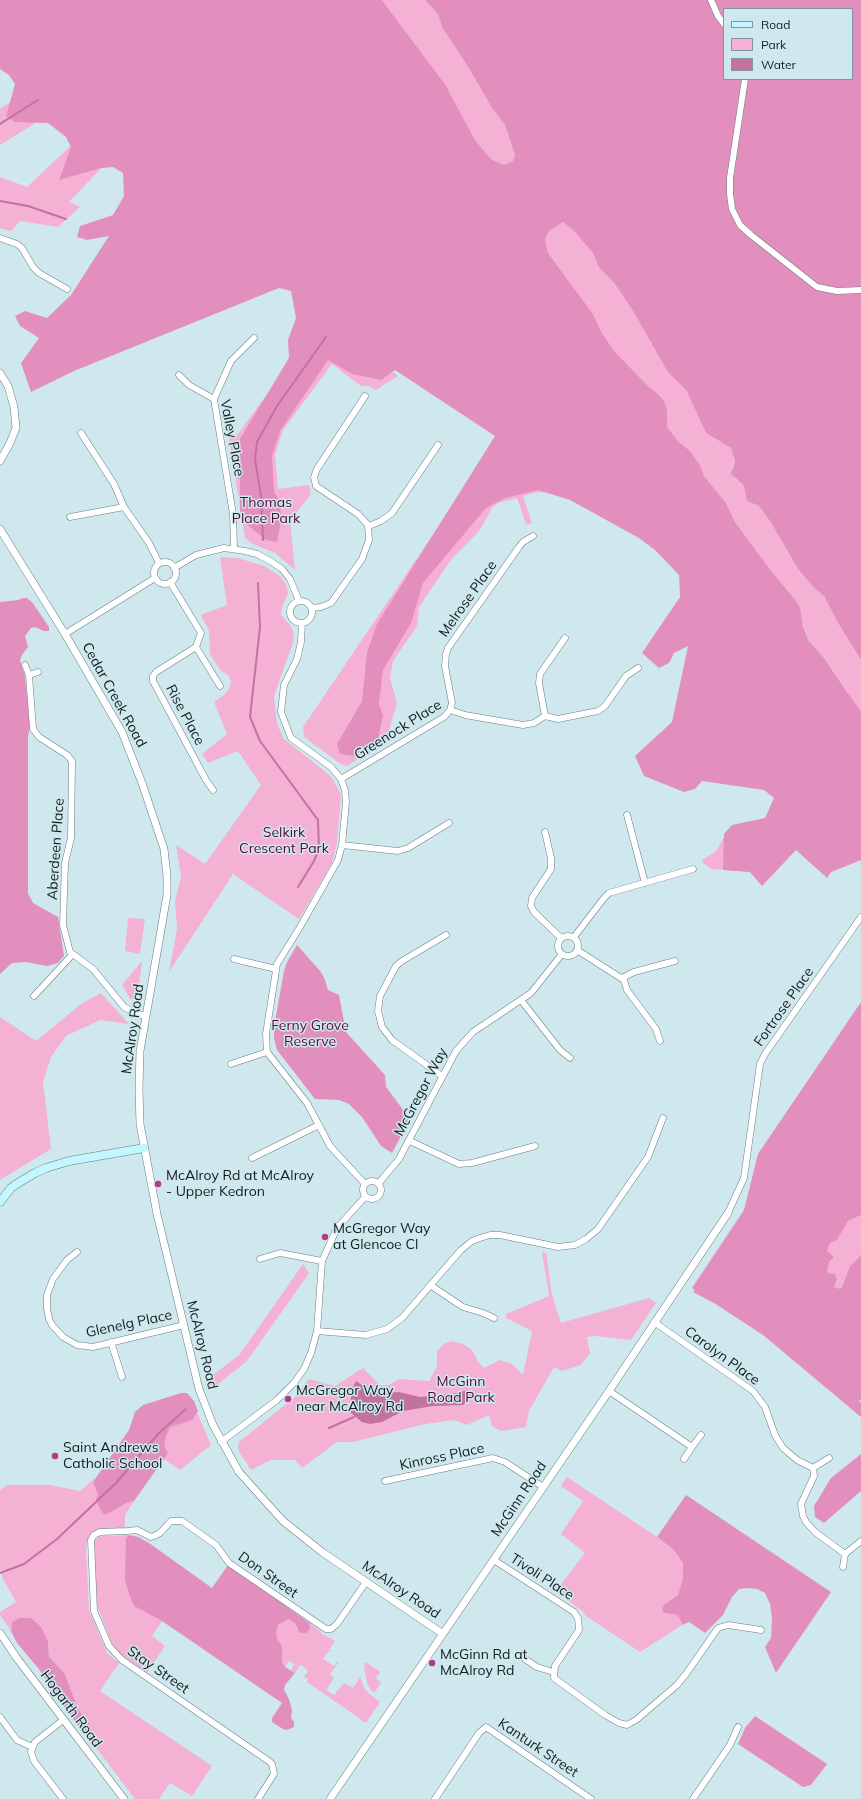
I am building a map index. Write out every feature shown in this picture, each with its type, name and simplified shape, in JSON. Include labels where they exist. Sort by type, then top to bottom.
[{"type":"main road","points":[[0,1202],[15,1186],[46,1168],[69,1161],[144,1148]]},
{"type":"street","points":[[711,0],[718,16],[723,23]]},
{"type":"street","points":[[745,80],[730,178],[732,209],[740,225],[817,287],[838,291],[861,290]]},
{"type":"street","points":[[0,238],[17,244],[22,248],[33,267],[39,273],[67,289]]},
{"type":"street","points":[[214,399],[231,361],[254,338]]},
{"type":"street","points":[[0,373],[8,386],[14,407],[16,428],[0,462]]},
{"type":"street","name":"Valley Place","points":[[179,375],[189,385],[214,399],[233,514],[234,548]]},
{"type":"street","points":[[311,608],[321,607],[331,603],[341,591],[362,559],[369,540],[369,526],[358,514],[316,486],[314,478],[316,469],[364,396]]},
{"type":"street","points":[[81,433],[114,484],[124,507],[149,543],[159,563]]},
{"type":"street","points":[[369,526],[381,521],[392,513],[438,445]]},
{"type":"street","points":[[70,517],[124,507]]},
{"type":"street","name":"Cedar Creek Road","points":[[0,529],[65,634],[127,742],[164,849],[167,876],[167,895],[156,960]]},
{"type":"street","name":"Melrose Place","points":[[450,710],[452,703],[445,666],[448,648],[523,542],[533,536]]},
{"type":"street","points":[[174,568],[196,555],[224,548],[234,548],[257,554],[282,569],[290,579],[299,601]]},
{"type":"street","points":[[168,562],[174,568],[174,577],[170,582],[162,583],[156,578],[154,570],[159,563],[168,562]]},
{"type":"street","points":[[65,634],[156,578]]},
{"type":"street","points":[[170,582],[201,633],[196,647],[220,686]]},
{"type":"street","points":[[302,623],[295,621],[290,616],[292,605],[299,601],[306,602],[311,608],[310,617],[302,623],[300,648],[297,659],[284,685],[281,712],[291,738],[331,767],[341,779],[346,796],[342,845],[336,865],[300,927],[279,958],[266,1034],[267,1052],[307,1103],[330,1146],[365,1184]]},
{"type":"street","points":[[545,716],[539,683],[540,674],[565,638]]},
{"type":"street","name":"Rise Place","points":[[196,647],[156,672],[153,681],[213,790]]},
{"type":"street","name":"Aberdeen Place","points":[[25,665],[29,675],[33,730],[39,737],[67,755],[72,761],[71,838],[65,863],[63,925],[72,955]]},
{"type":"street","name":"Greenock Place","points":[[341,779],[444,717],[450,710],[465,715],[520,725],[534,723],[545,716],[558,719],[598,712],[605,706],[626,676],[638,668]]},
{"type":"street","points":[[29,675],[38,672]]},
{"type":"street","points":[[627,815],[644,883]]},
{"type":"street","points":[[342,845],[398,851],[408,848],[449,823]]},
{"type":"street","points":[[545,832],[551,858],[550,869],[533,896],[531,906],[534,912],[561,938]]},
{"type":"street","points":[[574,937],[605,896],[613,892],[693,869]]},
{"type":"street","name":"Fortrose Place","points":[[728,1213],[744,1178],[760,1064],[765,1054],[861,917]]},
{"type":"street","points":[[442,1076],[392,1040],[381,1023],[378,1004],[384,988],[396,966],[446,935]]},
{"type":"street","points":[[568,935],[574,937],[578,944],[577,950],[570,956],[562,954],[558,947],[558,941],[561,938],[568,935]]},
{"type":"street","points":[[577,950],[622,978],[626,988],[656,1029],[660,1041]]},
{"type":"street","name":"McGregor Way","points":[[378,1184],[394,1166],[410,1141],[456,1050],[473,1032],[535,988],[562,954]]},
{"type":"street","points":[[34,996],[72,955],[93,969],[124,1007],[137,1014],[146,1016]]},
{"type":"street","points":[[234,959],[276,969]]},
{"type":"street","name":"McAlroy Road","points":[[156,960],[142,1038],[139,1076],[139,1111],[144,1148],[157,1214],[199,1389],[213,1425],[221,1442],[240,1472],[283,1521],[306,1540],[443,1634]]},
{"type":"street","points":[[622,978],[634,972],[675,961]]},
{"type":"street","points":[[520,1000],[560,1050],[570,1058]]},
{"type":"street","points":[[231,1064],[267,1052]]},
{"type":"street","points":[[317,1331],[366,1335],[381,1332],[402,1318],[466,1245],[480,1238],[490,1235],[500,1235],[558,1247],[575,1245],[586,1239],[598,1229],[648,1157],[663,1118]]},
{"type":"street","points":[[252,1158],[319,1125]]},
{"type":"street","points":[[410,1141],[459,1164],[472,1163],[536,1146]]},
{"type":"street","points":[[372,1181],[378,1184],[381,1191],[377,1198],[370,1200],[365,1197],[362,1190],[365,1184],[372,1181]]},
{"type":"street","points":[[221,1442],[277,1400],[294,1383],[308,1362],[317,1331],[322,1261],[336,1228],[365,1197]]},
{"type":"street","name":"McGinn Road","points":[[330,1799],[609,1391],[728,1213]]},
{"type":"street","name":"Glenelg Place","points":[[77,1252],[67,1260],[50,1285],[46,1302],[49,1319],[52,1325],[63,1337],[77,1345],[93,1347],[184,1325]]},
{"type":"street","points":[[260,1259],[280,1252],[322,1261]]},
{"type":"street","points":[[430,1285],[463,1307],[483,1312],[494,1318]]},
{"type":"street","name":"Carolyn Place","points":[[654,1322],[753,1391],[765,1407],[775,1435],[783,1448],[797,1460],[813,1468]]},
{"type":"street","points":[[111,1342],[122,1377]]},
{"type":"street","points":[[609,1391],[692,1447]]},
{"type":"street","points":[[684,1459],[701,1435]]},
{"type":"street","name":"Kinross Place","points":[[385,1481],[493,1458],[505,1462],[543,1487]]},
{"type":"street","points":[[829,1458],[813,1468],[814,1476],[801,1504],[803,1516],[807,1525],[814,1532],[846,1554]]},
{"type":"street","name":"Don Street","points":[[127,1531],[137,1530],[151,1537],[160,1533],[172,1521],[182,1521],[216,1545],[229,1563],[326,1629],[331,1629],[337,1624],[366,1582]]},
{"type":"street","name":"Stay Street","points":[[127,1531],[97,1533],[92,1538],[90,1543],[94,1611],[108,1646],[122,1660],[270,1762],[275,1771],[273,1777],[258,1799]]},
{"type":"street","points":[[842,1567],[846,1554],[861,1542]]},
{"type":"street","name":"Tivoli Place","points":[[494,1560],[574,1612],[578,1618],[579,1630],[555,1666],[553,1672]]},
{"type":"street","points":[[525,1659],[536,1667],[553,1672],[554,1678],[605,1715],[619,1723],[627,1725],[636,1720],[677,1685],[718,1628],[728,1625],[760,1630]]},
{"type":"street","name":"Hogarth Road","points":[[0,1633],[63,1720],[124,1799]]},
{"type":"street","points":[[0,1717],[17,1740],[32,1747]]},
{"type":"street","points":[[63,1720],[35,1742],[31,1752],[32,1759],[63,1799]]},
{"type":"street","points":[[693,1799],[730,1745],[738,1726]]},
{"type":"street","name":"Kanturk Street","points":[[436,1797],[479,1732],[486,1727],[591,1799]]},
{"type":"street","points":[[436,1797],[443,1799]]},
{"type":"green space","points":[[0,0],[382,0],[445,84],[475,140],[491,159],[504,165],[513,161],[515,155],[505,125],[492,108],[470,70],[442,27],[438,14],[425,0],[861,0],[861,660],[838,623],[824,596],[814,588],[798,569],[770,521],[759,506],[747,501],[744,486],[731,474],[735,461],[731,448],[706,433],[686,390],[668,372],[633,311],[615,284],[598,266],[593,253],[573,230],[563,222],[549,231],[545,239],[548,253],[593,314],[602,333],[615,352],[664,401],[667,410],[667,427],[678,441],[690,451],[700,465],[704,476],[726,503],[735,522],[769,568],[796,601],[800,608],[803,626],[808,640],[824,658],[861,712],[861,860],[831,872],[827,878],[796,850],[762,886],[750,872],[723,870],[724,834],[732,825],[765,818],[774,798],[764,790],[702,781],[695,789],[684,792],[644,776],[635,756],[672,722],[688,646],[674,653],[669,663],[659,668],[642,653],[680,597],[679,575],[655,550],[639,538],[570,500],[538,490],[505,498],[486,508],[423,583],[411,623],[383,670],[379,704],[383,716],[378,739],[356,756],[340,754],[337,744],[362,701],[367,652],[377,624],[495,436],[395,370],[381,380],[352,374],[328,360],[280,431],[272,456],[274,492],[280,502],[281,520],[277,542],[266,540],[240,519],[240,439],[289,358],[288,340],[296,318],[291,291],[279,288],[74,371],[31,392],[21,363],[39,338],[20,326],[15,316],[25,311],[47,318],[71,295],[109,236],[87,240],[77,237],[80,226],[113,215],[124,196],[123,173],[113,167],[101,168],[59,180],[71,147],[66,137],[48,123],[15,122],[6,116],[15,84],[9,75],[0,69]]},
{"type":"green space","points":[[382,0],[425,0],[438,14],[442,27],[470,70],[492,108],[505,125],[515,155],[513,161],[504,165],[491,159],[475,140],[445,84]]},
{"type":"green space","points":[[22,94],[50,114],[0,145],[0,109]]},
{"type":"green space","points":[[80,137],[109,160],[69,202],[80,207],[58,227],[20,221],[11,231],[0,228],[0,177],[27,187]]},
{"type":"green space","points":[[563,222],[573,230],[593,253],[598,266],[615,284],[633,311],[668,371],[686,390],[706,433],[731,448],[735,461],[732,467],[735,479],[744,486],[747,501],[759,506],[770,521],[798,569],[814,588],[824,596],[838,623],[861,660],[861,860],[831,872],[827,878],[796,849],[762,886],[750,872],[712,869],[704,864],[702,860],[716,851],[727,832],[769,825],[848,692],[824,658],[808,640],[796,601],[769,568],[735,522],[726,503],[704,476],[700,465],[690,451],[678,441],[667,427],[667,410],[658,394],[648,386],[615,352],[602,333],[593,314],[548,253],[545,239],[549,231]]},
{"type":"green space","name":"Thomas Place Park","points":[[304,305],[398,376],[376,390],[369,386],[361,386],[332,364],[283,430],[275,455],[278,489],[309,485],[311,494],[290,521],[295,570],[275,553],[253,544],[245,538],[229,437],[238,434],[285,369]]},
{"type":"green space","points":[[499,437],[550,493],[538,492],[523,496],[532,523],[526,524],[517,498],[498,503],[492,508],[480,530],[450,561],[419,607],[417,626],[393,661],[390,678],[397,703],[385,743],[347,766],[341,764],[304,737],[303,727]]},
{"type":"green space","name":"Selkirk Crescent Park","points":[[220,557],[238,558],[264,566],[280,576],[286,584],[288,593],[282,607],[281,615],[290,625],[293,631],[294,640],[274,696],[277,724],[284,739],[333,779],[341,795],[337,843],[332,863],[299,919],[233,874],[169,972],[177,929],[175,902],[181,876],[176,845],[205,864],[261,785],[238,751],[208,763],[202,754],[227,734],[214,702],[224,695],[229,689],[231,683],[229,676],[220,670],[210,654],[209,631],[201,615],[227,605]]},
{"type":"green space","points":[[27,598],[32,602],[49,627],[49,631],[44,631],[35,627],[31,628],[25,636],[28,647],[20,660],[25,677],[30,727],[28,736],[28,893],[33,903],[58,917],[64,956],[58,963],[47,966],[26,962],[12,963],[0,974],[0,602]]},
{"type":"green space","points":[[128,918],[145,919],[140,954],[125,951]]},
{"type":"green space","name":"Ferny Grove Reserve","points":[[297,945],[321,972],[328,990],[339,995],[346,1032],[385,1075],[386,1087],[410,1119],[392,1153],[381,1146],[362,1117],[349,1104],[339,1100],[315,1099],[277,1050],[274,1038],[274,1027],[284,971],[287,962]]},
{"type":"green space","points":[[142,961],[138,994],[135,999],[130,999],[122,985]]},
{"type":"green space","points":[[101,993],[129,1024],[100,1020],[66,1036],[51,1057],[43,1082],[51,1149],[0,1180],[0,1017],[36,1041],[81,1004]]},
{"type":"green space","points":[[861,1002],[861,1215],[848,1221],[837,1240],[830,1243],[827,1251],[834,1257],[829,1263],[827,1271],[835,1274],[837,1280],[834,1287],[840,1289],[850,1266],[861,1255],[861,1401],[857,1399],[861,1403],[861,1417],[763,1335],[714,1303],[693,1292],[695,1290],[692,1288],[744,1210],[758,1154]]},
{"type":"green space","points":[[861,1215],[861,1255],[850,1266],[842,1287],[837,1289],[834,1287],[837,1280],[835,1274],[827,1271],[829,1263],[832,1261],[827,1251],[828,1246],[832,1241],[837,1240],[848,1221]]},
{"type":"green space","name":"McGinn Road Park","points":[[542,1252],[546,1253],[552,1295],[561,1323],[649,1298],[656,1303],[631,1340],[595,1336],[587,1337],[590,1353],[581,1365],[562,1371],[554,1367],[529,1411],[526,1427],[501,1431],[492,1426],[489,1415],[467,1425],[454,1420],[425,1424],[353,1442],[337,1442],[302,1468],[295,1460],[271,1460],[251,1470],[240,1453],[238,1448],[239,1442],[295,1397],[309,1379],[335,1386],[363,1368],[380,1385],[389,1385],[399,1379],[429,1381],[437,1366],[437,1352],[442,1345],[451,1341],[463,1344],[472,1350],[479,1363],[484,1368],[500,1360],[512,1364],[523,1375],[532,1331],[506,1318],[506,1314],[549,1296]]},
{"type":"green space","points":[[303,1264],[309,1273],[247,1361],[212,1389],[208,1379],[240,1354]]},
{"type":"green space","points":[[181,1393],[187,1393],[194,1401],[198,1411],[192,1420],[170,1427],[164,1446],[168,1453],[134,1501],[126,1503],[104,1515],[96,1499],[98,1495],[93,1482],[129,1430],[135,1412],[143,1405]]},
{"type":"green space","points":[[190,1396],[211,1445],[180,1470],[127,1434],[158,1407]]},
{"type":"green space","points":[[861,1454],[861,1491],[824,1523],[815,1517],[814,1506],[831,1478]]},
{"type":"green space","points":[[567,1477],[657,1537],[673,1549],[683,1563],[683,1578],[678,1595],[665,1604],[665,1613],[677,1615],[682,1625],[640,1652],[586,1616],[582,1611],[556,1591],[585,1553],[561,1534],[583,1501],[561,1486]]},
{"type":"green space","points":[[95,1478],[93,1482],[98,1495],[96,1499],[109,1512],[126,1503],[134,1501],[125,1515],[125,1528],[97,1530],[91,1534],[86,1544],[89,1610],[107,1653],[119,1663],[100,1691],[212,1766],[192,1796],[170,1783],[159,1799],[135,1799],[88,1737],[90,1739],[91,1727],[78,1709],[65,1674],[49,1657],[48,1642],[12,1622],[11,1631],[0,1615],[0,1612],[16,1602],[3,1579],[0,1569],[0,1490],[7,1485],[50,1485],[80,1491]]},
{"type":"green space","points":[[686,1495],[831,1592],[776,1673],[765,1647],[771,1638],[772,1618],[770,1604],[765,1593],[757,1589],[739,1589],[732,1597],[723,1615],[705,1633],[689,1622],[682,1625],[677,1615],[664,1613],[662,1609],[665,1604],[678,1595],[683,1578],[683,1563],[673,1549],[657,1537]]},
{"type":"green space","points":[[129,1535],[126,1538],[134,1606],[162,1621],[152,1636],[165,1646],[147,1673],[118,1652],[112,1644],[97,1605],[95,1540],[101,1536]]},
{"type":"green space","points":[[129,1535],[138,1537],[149,1543],[212,1588],[228,1565],[311,1624],[309,1624],[310,1629],[306,1633],[300,1633],[295,1623],[289,1619],[278,1625],[276,1633],[277,1639],[282,1646],[282,1662],[285,1667],[295,1673],[285,1685],[284,1690],[289,1699],[292,1710],[291,1718],[294,1722],[294,1727],[287,1730],[272,1722],[272,1718],[282,1703],[162,1621],[134,1606],[125,1580],[126,1538]]},
{"type":"green space","points":[[19,1618],[31,1618],[41,1627],[48,1642],[49,1657],[65,1674],[78,1709],[91,1727],[92,1737],[90,1739],[72,1718],[38,1668],[17,1643],[11,1631],[12,1622]]},
{"type":"green space","points":[[289,1619],[296,1623],[297,1629],[310,1623],[321,1633],[335,1641],[329,1650],[332,1652],[328,1652],[323,1659],[334,1666],[338,1661],[339,1662],[330,1674],[334,1678],[326,1690],[334,1695],[344,1683],[353,1688],[360,1677],[365,1690],[380,1702],[366,1723],[307,1682],[308,1679],[304,1677],[308,1671],[304,1667],[300,1665],[295,1673],[291,1670],[294,1664],[289,1661],[285,1667],[282,1662],[282,1646],[276,1639],[276,1633],[278,1625]]},
{"type":"green space","points":[[366,1662],[380,1672],[376,1678],[381,1683],[374,1693],[367,1683],[364,1666]]},
{"type":"green space","points":[[755,1716],[827,1764],[811,1785],[803,1787],[738,1744],[745,1728]]},
{"type":"water","points":[[356,1381],[373,1393],[399,1392],[420,1397],[457,1393],[468,1390],[472,1396],[463,1405],[433,1406],[403,1411],[382,1422],[370,1424],[362,1422],[351,1413],[351,1391]]},
{"type":"waterway","points":[[0,124],[38,100]]},
{"type":"waterway","points":[[0,201],[28,206],[66,219]]},
{"type":"waterway","points":[[263,540],[261,496],[255,459],[257,442],[277,406],[326,337]]},
{"type":"waterway","points":[[258,583],[260,627],[250,717],[260,741],[318,820],[319,849],[314,861],[298,887]]},
{"type":"waterway","points":[[0,1573],[24,1564],[57,1539],[116,1483],[159,1433],[186,1409]]},
{"type":"waterway","points":[[329,1428],[354,1417]]},
{"type":"place","name":"McAlroy Rd at McAlroy - Upper Kedron","points":[[158,1184]]},
{"type":"place","name":"McGregor Way at Glencoe Cl","points":[[325,1237]]},
{"type":"place","name":"McGregor Way near McAlroy Rd","points":[[288,1399]]},
{"type":"place","name":"Saint Andrews Catholic School","points":[[55,1456]]},
{"type":"place","name":"McGinn Rd at McAlroy Rd","points":[[432,1663]]}]
